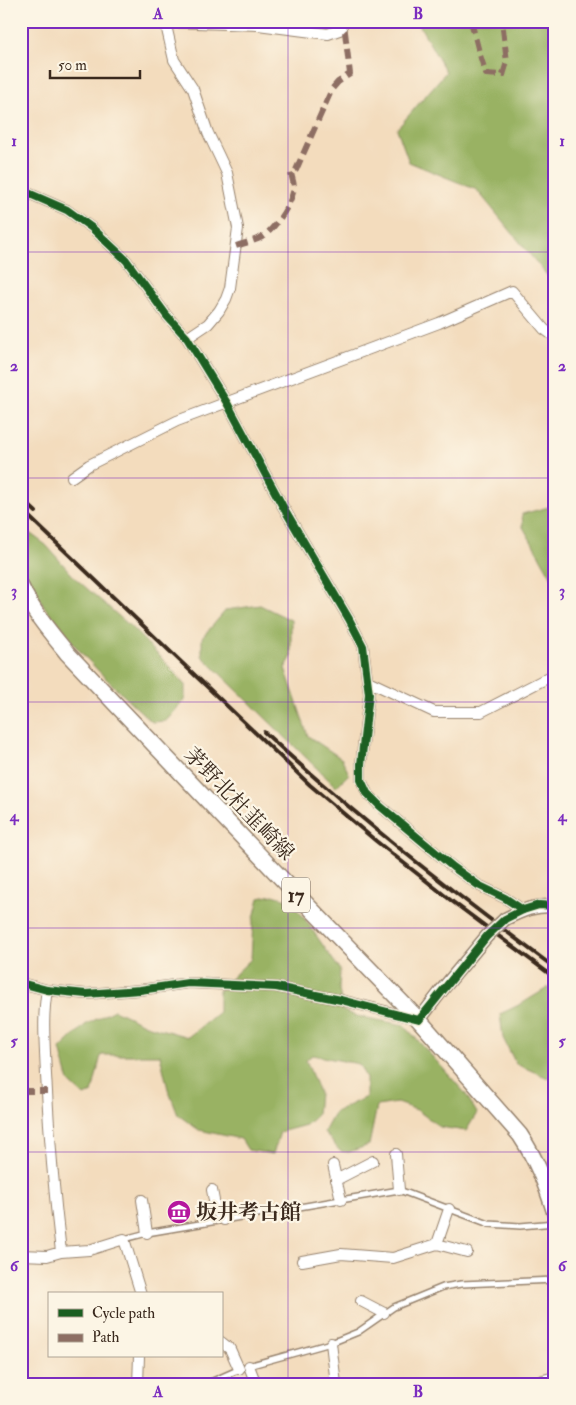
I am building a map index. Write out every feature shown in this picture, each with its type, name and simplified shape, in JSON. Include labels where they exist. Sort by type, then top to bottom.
[{"type":"main road","name":"茅野北杜韮崎線","points":[[21,587],[42,623],[67,653],[282,880],[419,1020],[520,1135],[534,1156],[543,1176],[555,1213]]},
{"type":"street","points":[[187,338],[208,324],[220,311],[226,299],[230,288],[238,228],[228,173],[208,133],[193,89],[174,60],[165,22],[258,25],[328,34],[336,32],[343,25]]},
{"type":"street","points":[[21,190],[66,210],[92,228],[126,260],[167,316],[187,338],[227,403],[282,505],[363,646],[369,694],[361,780],[367,793],[453,867],[478,885],[505,898],[522,910]]},
{"type":"street","points":[[72,477],[89,466],[177,421],[439,323],[512,290],[544,329],[555,337]]},
{"type":"street","points":[[368,682],[434,712],[481,712],[555,674]]},
{"type":"street","points":[[21,983],[47,990],[86,994],[140,990],[188,983],[276,987],[341,1000],[419,1020],[487,936],[505,919],[522,910],[539,906],[555,906]]},
{"type":"street","points":[[47,990],[44,1009],[47,1082],[53,1184],[61,1252]]},
{"type":"street","points":[[396,1154],[399,1190]]},
{"type":"street","points":[[336,1180],[373,1161]]},
{"type":"street","points":[[333,1165],[341,1200]]},
{"type":"street","points":[[212,1190],[216,1211],[224,1220]]},
{"type":"street","points":[[142,1200],[147,1233]]},
{"type":"street","points":[[437,1244],[449,1209]]},
{"type":"street","points":[[21,1255],[47,1256],[61,1252],[89,1250],[124,1239],[140,1292]]},
{"type":"street","points":[[302,1261],[341,1254],[393,1258],[437,1244],[467,1252]]},
{"type":"street","points":[[361,1301],[384,1314]]},
{"type":"street","points":[[222,1343],[230,1349],[238,1369]]},
{"type":"street","points":[[331,1343],[336,1384]]},
{"type":"street","points":[[138,1358],[138,1384]]},
{"type":"street","points":[[249,1366],[256,1384]]},
{"type":"street","points":[[536,1384],[555,1377]]},
{"type":"lane","points":[[124,1239],[147,1233],[399,1190],[489,1224],[520,1226],[555,1223]]},
{"type":"lane","points":[[206,1384],[238,1369],[331,1343],[358,1332],[394,1307],[443,1287],[461,1284],[555,1280]]},
{"type":"green space","points":[[417,21],[555,21],[555,285],[477,190],[409,162],[397,129],[446,72]]},
{"type":"green space","points":[[549,507],[555,515],[555,583],[523,527],[522,514]]},
{"type":"green space","points":[[24,529],[46,545],[75,578],[129,625],[185,685],[185,699],[166,721],[152,722],[93,666],[52,617],[36,593],[25,569],[21,547]]},
{"type":"green space","points":[[260,605],[291,620],[291,658],[285,668],[308,736],[342,759],[349,774],[336,787],[202,656],[202,638],[226,610]]},
{"type":"green space","points":[[273,895],[287,899],[302,915],[340,970],[339,990],[343,1011],[356,1016],[404,1025],[465,1093],[477,1113],[466,1131],[440,1127],[417,1110],[397,1103],[377,1106],[369,1145],[349,1152],[340,1151],[324,1132],[335,1112],[366,1097],[366,1078],[359,1064],[312,1055],[306,1060],[319,1093],[317,1115],[306,1125],[280,1132],[273,1154],[248,1150],[241,1139],[199,1130],[178,1115],[168,1089],[160,1055],[101,1055],[92,1093],[84,1096],[69,1082],[60,1049],[85,1025],[114,1010],[146,1025],[188,1037],[219,1012],[219,990],[251,959],[253,922],[259,898]]},
{"type":"green space","points":[[549,987],[555,992],[555,1081],[516,1064],[503,1038],[500,1014]]},
{"type":"railway","points":[[21,498],[36,512]]},
{"type":"railway","points":[[21,509],[310,785],[376,841],[453,902],[555,978]]},
{"type":"railway","points":[[264,732],[406,854],[555,968]]},
{"type":"marked path","points":[[471,21],[486,74],[503,75],[507,62],[502,21]]},
{"type":"marked path","points":[[236,246],[262,237],[267,233],[277,222],[290,201],[294,188],[291,173],[296,170],[332,89],[338,82],[350,74],[345,32],[342,29]]},
{"type":"marked path","points":[[21,1091],[47,1091]]},
{"type":"cycle path","points":[[21,190],[67,210],[92,228],[126,260],[167,316],[187,338],[227,403],[282,505],[363,646],[369,694],[361,780],[367,793],[453,867],[478,885],[505,898],[523,910]]},
{"type":"cycle path","points":[[21,983],[47,990],[86,994],[140,990],[188,983],[276,987],[341,1000],[419,1020],[487,936],[505,919],[539,905],[555,906]]},
{"type":"place","name":"坂井考古館","points":[[179,1212]]}]
